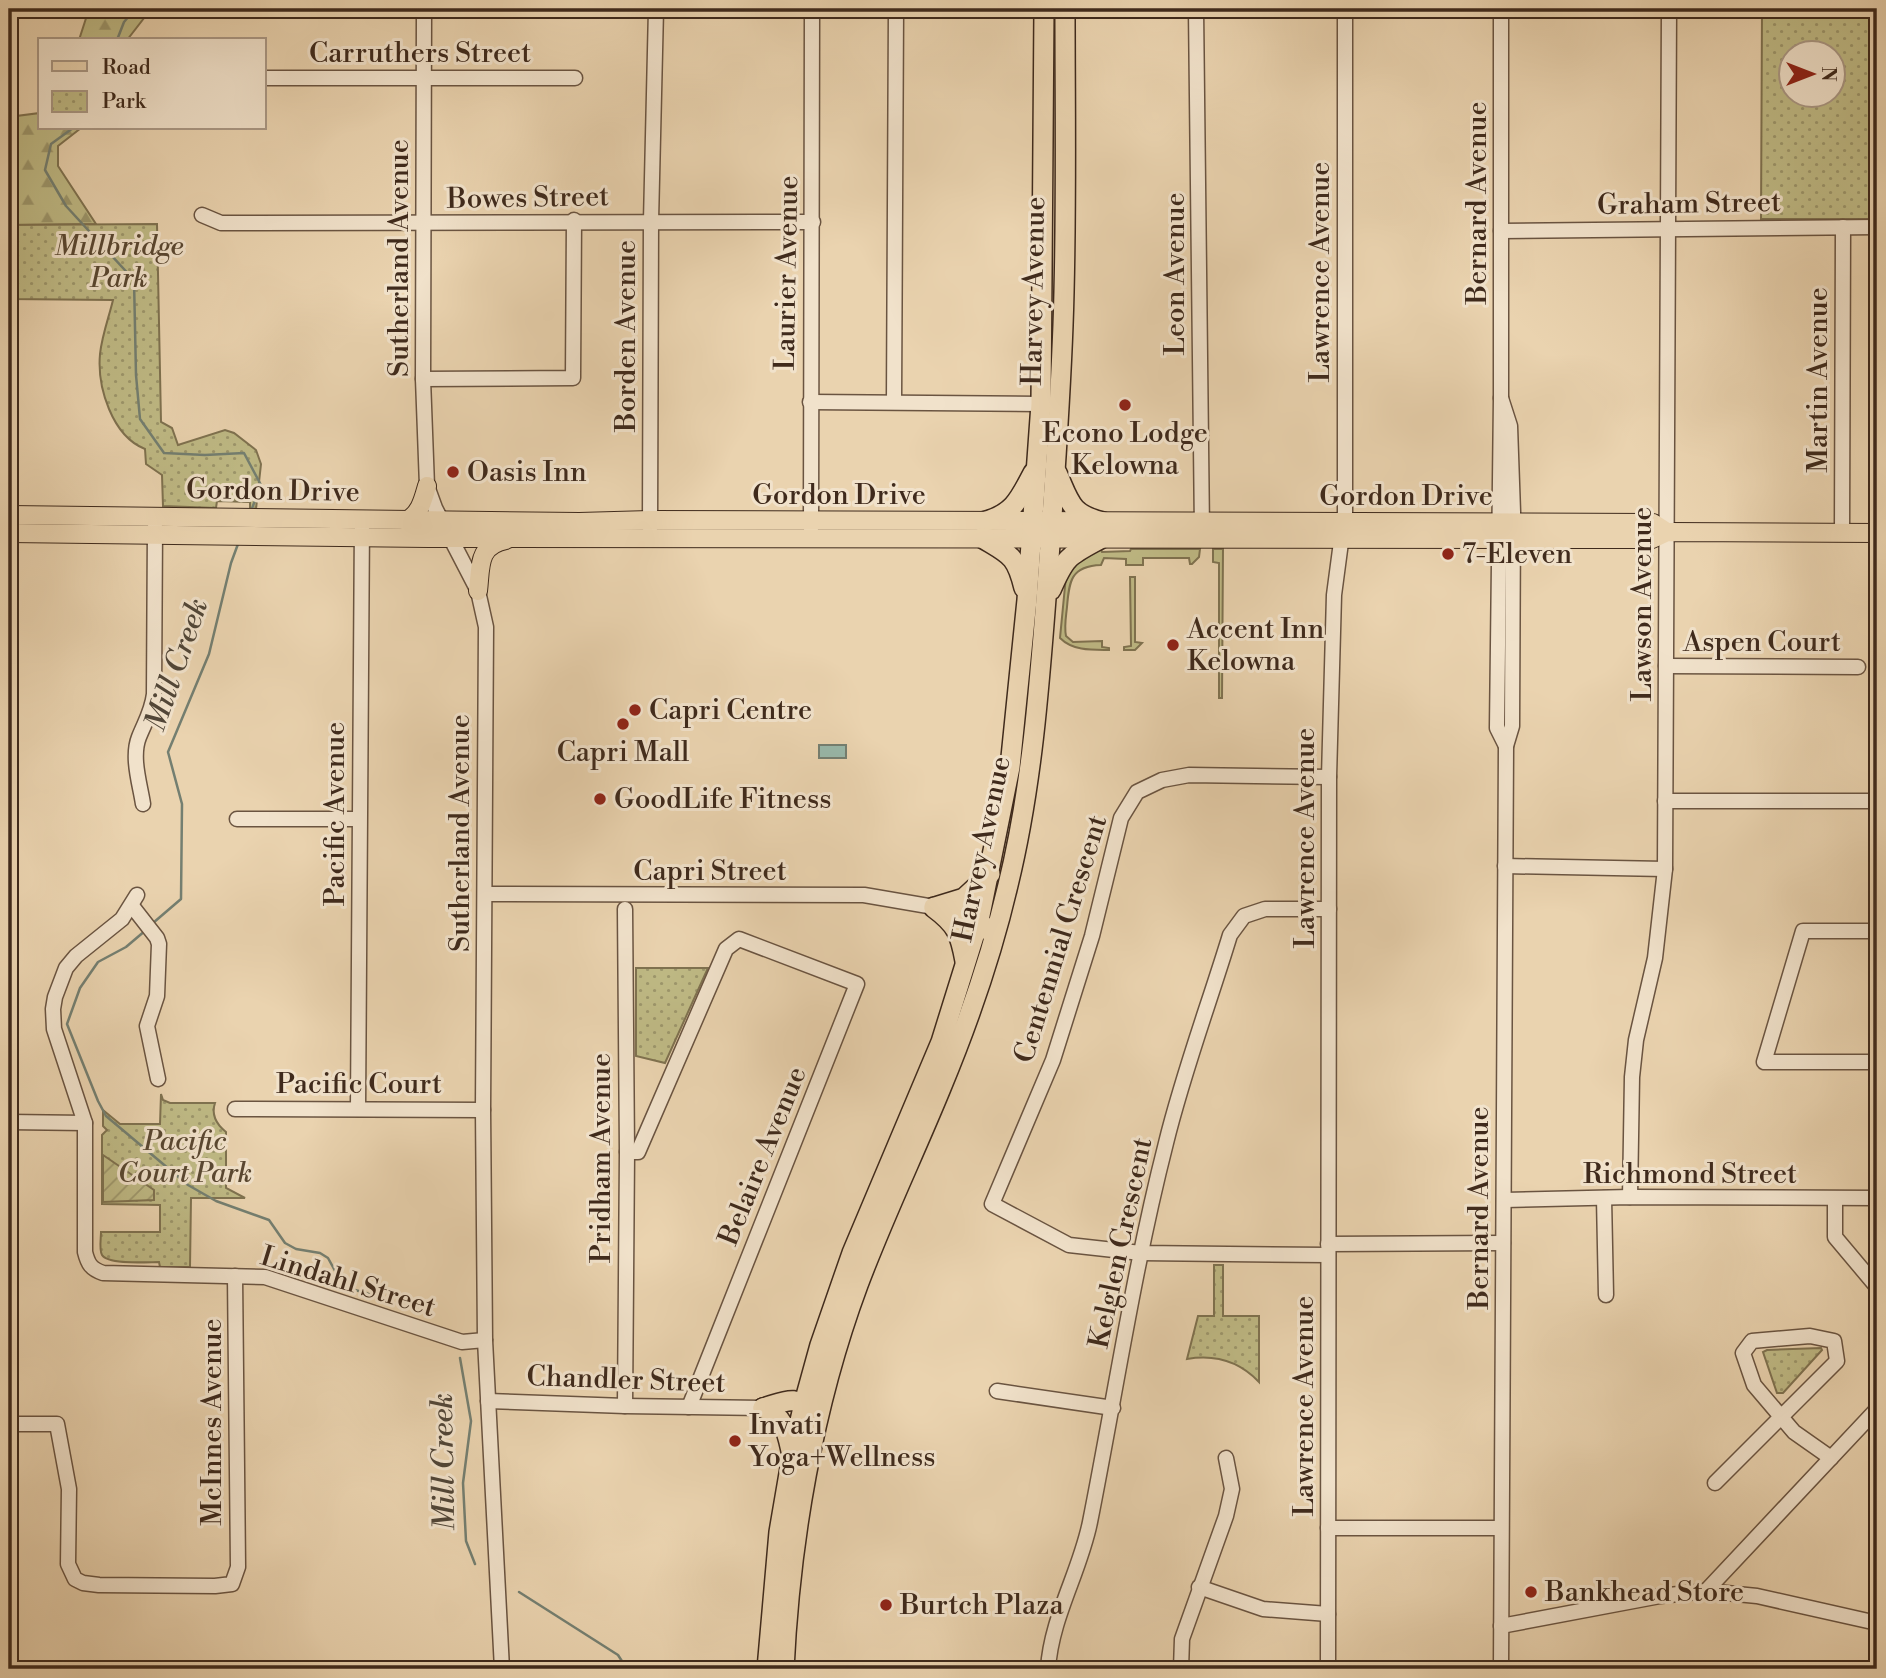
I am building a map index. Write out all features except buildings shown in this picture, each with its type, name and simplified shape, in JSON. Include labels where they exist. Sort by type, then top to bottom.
[{"type":"highway","name":"Harvey Avenue","points":[[1045,9],[1041,404],[1046,467]]},
{"type":"highway","name":"Harvey Avenue","points":[[767,1669],[779,1532],[804,1403],[843,1276],[941,1042],[966,965],[990,874],[1010,767],[1036,602],[1064,286],[1065,9]]},
{"type":"highway","points":[[1046,467],[1073,508],[1102,530],[1071,554],[1036,602],[1011,556],[983,530],[1013,508],[1046,467]]},
{"type":"highway","name":"Harvey Avenue","points":[[784,1669],[797,1530],[818,1425],[838,1345],[857,1288],[950,1067],[1008,887],[1021,825],[1037,703],[1036,602]]},
{"type":"highway","points":[[933,907],[952,904],[964,898],[990,874]]},
{"type":"highway","points":[[933,907],[979,920],[987,929],[991,945]]},
{"type":"highway","points":[[933,907],[953,923],[961,936],[966,965]]},
{"type":"highway","points":[[763,1408],[798,1401],[804,1403],[818,1425]]},
{"type":"highway","points":[[763,1408],[771,1411],[783,1424],[792,1456]]},
{"type":"main road","points":[[406,521],[420,508],[427,486]]},
{"type":"main road","name":"Gordon Drive","points":[[9,515],[155,515],[247,526],[362,529],[452,538],[510,539],[650,529]]},
{"type":"main road","name":"Gordon Drive","points":[[362,529],[406,521],[650,529],[1202,531],[1506,531],[1653,523],[1667,532],[1877,533]]},
{"type":"main road","name":"Gordon Drive","points":[[9,533],[155,534],[247,526]]},
{"type":"main road","points":[[478,592],[483,554],[493,542],[510,539]]},
{"type":"street","name":"Sutherland Avenue","points":[[424,9],[423,379],[427,486],[478,592],[486,634],[483,1110],[485,1340],[502,1669]]},
{"type":"street","name":"Borden Avenue","points":[[650,529],[651,221],[656,9]]},
{"type":"street","name":"Laurier Avenue","points":[[811,530],[813,9]]},
{"type":"street","points":[[894,402],[896,9]]},
{"type":"street","name":"Leon Avenue","points":[[1196,9],[1202,531]]},
{"type":"street","name":"Lawrence Avenue","points":[[1328,1669],[1329,777],[1334,595],[1343,530],[1345,9]]},
{"type":"street","name":"Bernard Avenue","points":[[1501,9],[1501,398],[1510,426],[1497,727],[1506,746],[1501,1669]]},
{"type":"street","name":"Lawson Avenue","points":[[1630,1197],[1632,1077],[1636,1040],[1655,958],[1665,869],[1670,9]]},
{"type":"street","name":"Carruthers Street","points":[[266,78],[575,78]]},
{"type":"street","name":"Bowes Street","points":[[202,215],[221,223],[423,224],[574,220],[813,222]]},
{"type":"street","points":[[423,379],[573,378],[574,220]]},
{"type":"street","name":"Martin Avenue","points":[[1842,532],[1843,227]]},
{"type":"street","name":"Graham Street","points":[[1501,231],[1877,227]]},
{"type":"street","points":[[810,402],[1041,404]]},
{"type":"street","points":[[144,804],[136,756],[139,737],[150,716],[154,694],[155,515]]},
{"type":"street","name":"Pacific Avenue","points":[[358,1109],[362,529]]},
{"type":"street","name":"Aspen Court","points":[[1666,666],[1858,667]]},
{"type":"street","name":"Centennial Crescent","points":[[1141,1253],[1069,1245],[992,1204],[1053,1060],[1092,936],[1121,818],[1137,792],[1162,780],[1189,775],[1329,777]]},
{"type":"street","points":[[1665,801],[1877,801]]},
{"type":"street","points":[[237,819],[359,819]]},
{"type":"street","points":[[1505,866],[1665,869]]},
{"type":"street","name":"Capri Street","points":[[485,894],[864,895],[933,907]]},
{"type":"street","points":[[9,1122],[85,1122],[54,1029],[52,1018],[55,997],[61,979],[76,956],[136,906],[157,938],[157,996],[147,1026],[158,1079]]},
{"type":"street","name":"Pridham Avenue","points":[[625,909],[625,1406]]},
{"type":"street","name":"Kelglen Crescent","points":[[1048,1669],[1049,1653],[1061,1609],[1086,1541],[1141,1253],[1166,1141],[1230,935],[1244,916],[1265,909],[1329,909]]},
{"type":"street","points":[[1877,932],[1803,931],[1764,1062],[1877,1062]]},
{"type":"street","name":"Belaire Avenue","points":[[627,1152],[638,1152],[726,949],[739,939],[857,984],[689,1407]]},
{"type":"street","name":"Pacific Court","points":[[235,1109],[483,1110]]},
{"type":"street","name":"Lindahl Street","points":[[85,1122],[85,1252],[88,1264],[94,1270],[111,1273],[265,1277],[462,1342],[485,1340]]},
{"type":"street","name":"Richmond Street","points":[[1504,1200],[1630,1197],[1877,1198]]},
{"type":"street","points":[[1604,1198],[1606,1295]]},
{"type":"street","points":[[1835,1199],[1835,1237],[1877,1287]]},
{"type":"street","points":[[1141,1253],[1503,1243]]},
{"type":"street","name":"McInnes Avenue","points":[[9,1424],[57,1424],[69,1489],[68,1564],[75,1579],[99,1585],[232,1584],[238,1567],[235,1276]]},
{"type":"street","points":[[1716,1483],[1780,1417],[1837,1361],[1834,1341],[1810,1335],[1752,1341],[1743,1353],[1754,1385],[1780,1417],[1794,1432],[1831,1458]]},
{"type":"street","points":[[997,1391],[1113,1408]]},
{"type":"street","name":"Chandler Street","points":[[488,1401],[763,1408]]},
{"type":"street","points":[[1706,1591],[1877,1409]]},
{"type":"street","points":[[1181,1669],[1182,1639],[1226,1517],[1231,1489],[1226,1458]]},
{"type":"street","points":[[1328,1528],[1501,1528]]},
{"type":"street","points":[[1199,1587],[1263,1609],[1328,1614]]},
{"type":"street","points":[[1502,1626],[1660,1596],[1706,1591],[1757,1596],[1877,1623]]},
{"type":"green space","points":[[89,9],[151,9],[129,38],[80,38]]},
{"type":"green space","points":[[1762,9],[1877,9],[1877,219],[1761,219]]},
{"type":"green space","points":[[38,113],[38,130],[78,130],[58,146],[58,166],[96,224],[9,225],[9,117]]},
{"type":"green space","name":"Millbridge Park","points":[[157,224],[161,422],[172,428],[178,445],[225,430],[234,433],[256,450],[261,464],[256,509],[250,509],[250,502],[217,501],[216,508],[163,506],[162,475],[146,464],[145,449],[133,443],[115,422],[104,395],[100,354],[113,300],[9,299],[9,225]]},
{"type":"green space","points":[[1101,549],[1102,552],[1131,549],[1200,549],[1199,557],[1192,564],[1189,558],[1143,558],[1143,565],[1126,565],[1126,559],[1104,558],[1101,565],[1083,568],[1078,572],[1073,577],[1069,590],[1066,636],[1073,642],[1102,641],[1102,647],[1109,650],[1083,649],[1060,638],[1066,576],[1070,565]]},
{"type":"green space","points":[[1213,549],[1223,549],[1222,698],[1219,698],[1219,563],[1213,562]]},
{"type":"green space","points":[[1130,577],[1135,577],[1135,642],[1142,643],[1135,650],[1124,650],[1124,647],[1131,646]]},
{"type":"green space","points":[[636,968],[708,968],[665,1063],[636,1056]]},
{"type":"green space","name":"Pacific Court Park","points":[[161,1094],[163,1100],[170,1103],[215,1103],[215,1119],[226,1132],[226,1188],[245,1198],[191,1198],[190,1267],[160,1267],[159,1262],[112,1260],[102,1255],[101,1250],[101,1232],[160,1232],[160,1205],[102,1204],[102,1135],[107,1130],[103,1126],[103,1110],[120,1124],[160,1124]]},
{"type":"green space","points":[[103,1155],[154,1190],[154,1200],[103,1202]]},
{"type":"green space","points":[[1214,1265],[1223,1265],[1223,1316],[1259,1316],[1259,1382],[1243,1369],[1226,1361],[1187,1359],[1198,1316],[1214,1316]]},
{"type":"green space","points":[[1821,1348],[1783,1393],[1777,1393],[1763,1352]]},
{"type":"water","points":[[819,745],[846,745],[846,758],[819,758]]},
{"type":"waterway","name":"Mill Creek","points":[[118,38],[124,22],[135,9]]},
{"type":"waterway","name":"Mill Creek","points":[[70,130],[51,144],[45,170],[66,206],[134,280],[140,419],[164,453],[244,453],[261,485],[251,511]]},
{"type":"waterway","name":"Mill Creek","points":[[153,923],[181,899],[182,804],[168,752],[209,654],[238,544]]},
{"type":"waterway","name":"Mill Creek","points":[[146,930],[126,947],[98,962],[80,988],[67,1024],[106,1116],[188,1185],[216,1201],[269,1220],[285,1243],[328,1258],[344,1287],[387,1302]]},
{"type":"waterway","name":"Mill Creek","points":[[460,1358],[471,1421],[463,1483],[466,1541],[475,1564]]},
{"type":"waterway","name":"Mill Creek","points":[[519,1592],[618,1655],[627,1669]]},
{"type":"place","name":"Econo Lodge Kelowna","points":[[1125,405]]},
{"type":"place","name":"Oasis Inn","points":[[453,472]]},
{"type":"place","name":"7-Eleven","points":[[1448,554]]},
{"type":"place","name":"Accent Inn Kelowna","points":[[1173,645]]},
{"type":"place","name":"Capri Centre","points":[[635,710]]},
{"type":"place","name":"Capri Mall","points":[[623,724]]},
{"type":"place","name":"GoodLife Fitness","points":[[600,799]]},
{"type":"place","name":"Invati Yoga+Wellness","points":[[735,1441]]},
{"type":"place","name":"Bankhead Store","points":[[1531,1592]]},
{"type":"place","name":"Burtch Plaza","points":[[886,1605]]}]
